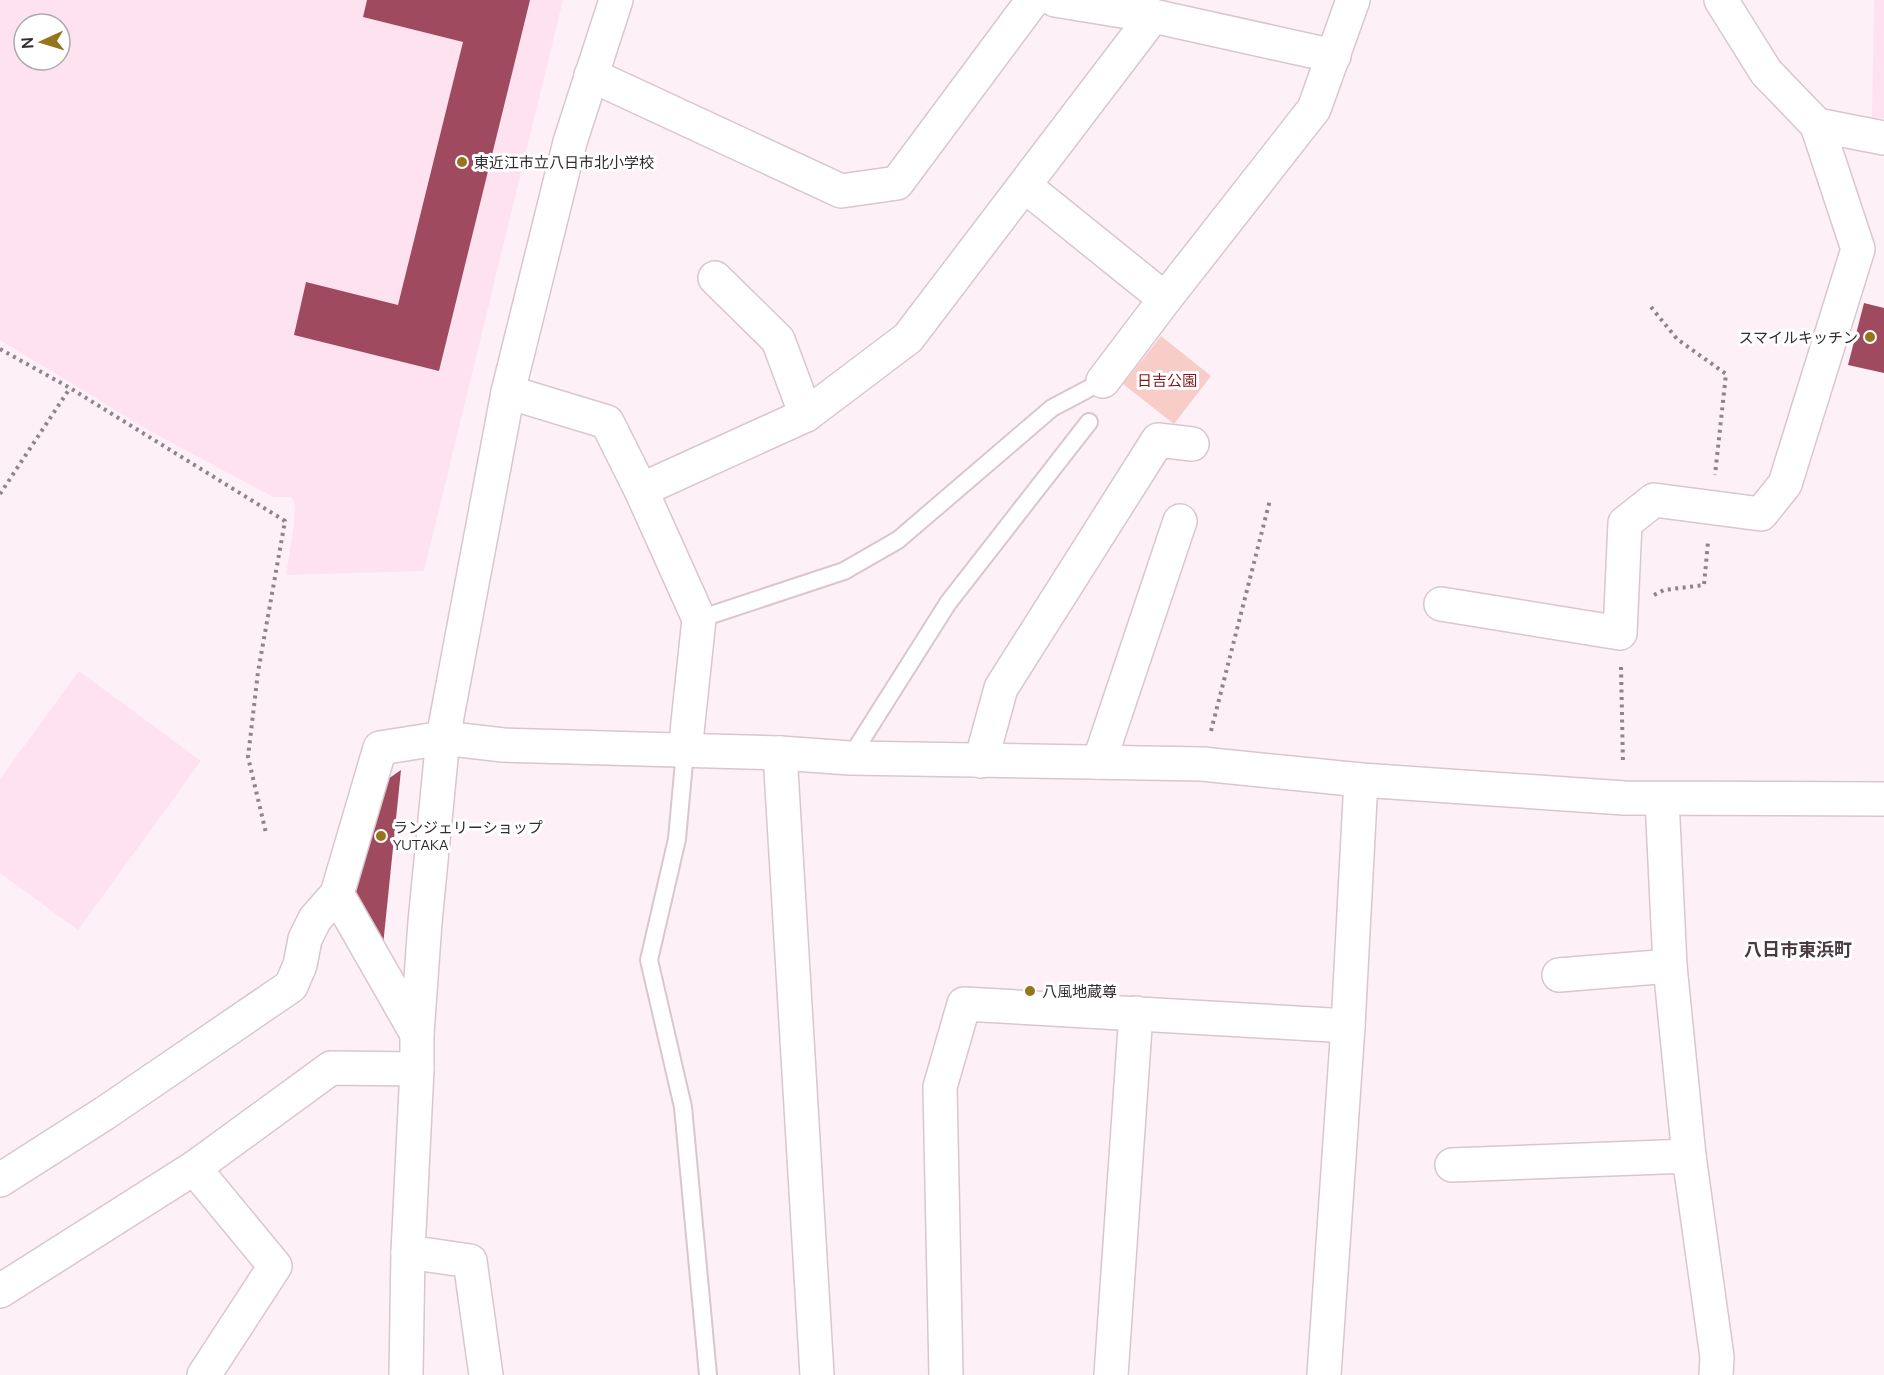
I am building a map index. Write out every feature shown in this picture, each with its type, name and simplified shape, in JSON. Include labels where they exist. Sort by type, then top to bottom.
[{"type":"street","points":[[406,1375],[408,1252],[417,1034],[425,922],[443,738],[508,392],[570,142],[616,0]]},
{"type":"street","points":[[591,75],[841,191],[897,183],[1033,0]]},
{"type":"street","points":[[1055,0],[1153,16],[1334,56]]},
{"type":"street","points":[[1103,381],[1314,110],[1353,0]]},
{"type":"street","points":[[1441,604],[1620,633],[1625,523],[1654,500],[1761,514],[1785,484],[1858,249],[1816,125],[1766,72],[1721,0]]},
{"type":"street","points":[[641,490],[806,415],[908,338],[1153,16]]},
{"type":"street","points":[[1816,125],[1884,138]]},
{"type":"street","points":[[1025,186],[1165,299]]},
{"type":"street","points":[[715,278],[778,340],[806,415]]},
{"type":"street","points":[[508,392],[607,422],[641,490],[699,620],[685,751]]},
{"type":"street","points":[[981,761],[1001,687],[1158,440],[1192,444]]},
{"type":"street","points":[[1099,762],[1180,521]]},
{"type":"street","points":[[0,1180],[105,1113],[291,986],[300,965],[305,939],[315,919],[337,894],[380,748],[443,738],[503,746],[780,753],[850,758],[1202,764],[1361,780],[1624,798],[1884,799]]},
{"type":"street","points":[[780,753],[817,1375]]},
{"type":"street","points":[[1324,1375],[1348,1026],[1361,780]]},
{"type":"street","points":[[1662,799],[1670,966],[1689,1156],[1717,1357],[1716,1375]]},
{"type":"street","points":[[337,894],[417,1034]]},
{"type":"street","points":[[1559,975],[1670,966]]},
{"type":"street","points":[[946,1375],[940,1087],[964,1004],[1348,1026]]},
{"type":"street","points":[[1111,1375],[1136,1013]]},
{"type":"street","points":[[0,1291],[194,1168],[331,1068],[417,1069]]},
{"type":"street","points":[[1452,1166],[1689,1156]]},
{"type":"street","points":[[194,1168],[275,1266],[204,1375]]},
{"type":"street","points":[[408,1252],[470,1260],[486,1375]]},
{"type":"lane","points":[[699,620],[844,571],[898,540],[1052,408],[1103,381]]},
{"type":"lane","points":[[850,758],[948,603],[1089,422]]},
{"type":"lane","points":[[685,751],[677,839],[649,960],[683,1107],[708,1375]]},
{"type":"path","points":[[0,349],[70,388],[285,521],[258,672],[248,757],[266,833]]},
{"type":"path","points":[[0,494],[70,388]]},
{"type":"path","points":[[1202,764],[1270,500]]},
{"type":"path","points":[[1620,633],[1624,798]]},
{"type":"shaded area","points":[[0,0],[563,0],[424,571],[286,575],[294,525],[295,504],[291,497],[273,497],[150,431],[0,340]]},
{"type":"shaded area","points":[[1874,0],[1884,0],[1884,118],[1872,118]]},
{"type":"shaded area","points":[[79,671],[201,761],[78,930],[0,873],[0,779]]},
{"type":"green space","name":"日吉公園","points":[[1161,336],[1211,376],[1174,424],[1123,384]]},
{"type":"building","name":"東近江市立八日市北小学校","points":[[367,0],[530,0],[439,371],[294,335],[306,282],[398,305],[463,42],[363,17]]},
{"type":"building","name":"スマイルキッチン","points":[[1864,303],[1884,308],[1884,373],[1848,365]]},
{"type":"building","name":"ランジェリーショップ YUTAKA","points":[[401,770],[381,965],[352,891],[385,781]]},
{"type":"place","name":"東近江市立八日市北小学校","points":[[462,162]]},
{"type":"place","name":"スマイルキッチン","points":[[1870,337]]},
{"type":"place","name":"ランジェリーショップ YUTAKA","points":[[381,836]]},
{"type":"place","name":"八風地蔵尊","points":[[1030,991]]},
{"type":"district","name":"八日市東浜町","points":[[1798,949]]}]
